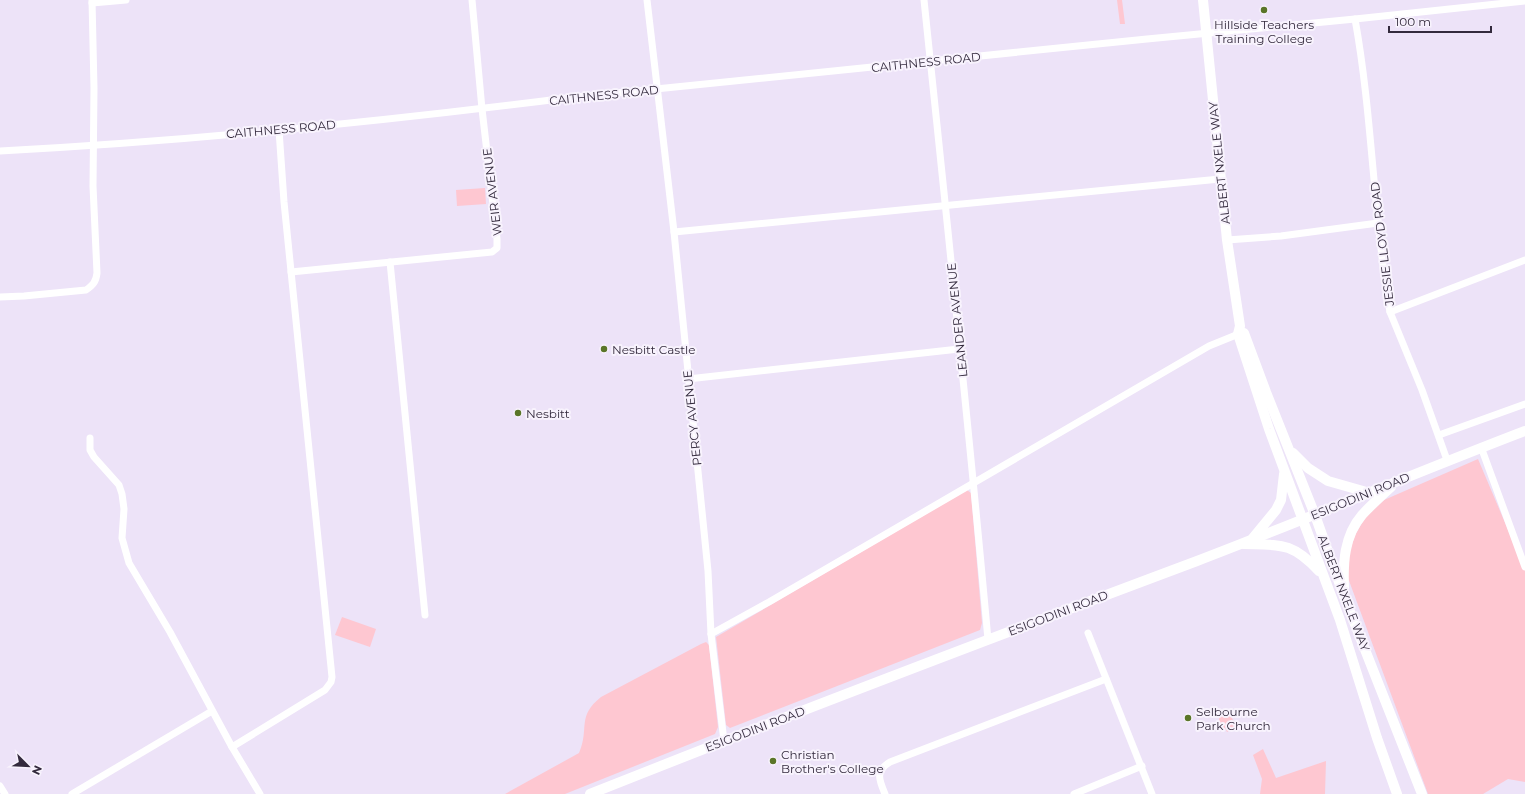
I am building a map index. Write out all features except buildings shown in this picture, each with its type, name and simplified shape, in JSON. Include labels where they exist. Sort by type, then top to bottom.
[{"type":"main road","name":"ALBERT NXELE WAY","points":[[1203,0],[1220,179],[1240,330],[1269,429],[1340,620],[1377,738],[1397,794]]},
{"type":"main road","name":"ALBERT NXELE WAY","points":[[1240,330],[1315,515],[1345,598],[1422,794]]},
{"type":"main road","name":"ESIGODINI ROAD","points":[[590,794],[724,740],[1315,515],[1447,460],[1525,431]]},
{"type":"main road","points":[[1289,449],[1308,468],[1328,481],[1370,493]]},
{"type":"main road","points":[[1253,538],[1276,510],[1281,500],[1284,466]]},
{"type":"main road","points":[[1345,598],[1343,567],[1345,550],[1350,536],[1362,516],[1395,482]]},
{"type":"main road","points":[[1239,544],[1288,547],[1307,558],[1323,576]]},
{"type":"street","points":[[0,297],[86,290],[95,282],[97,273],[93,186],[94,146],[92,2],[126,0]]},
{"type":"street","name":"WEIR AVENUE","points":[[292,272],[492,252],[497,248],[498,239],[482,108],[472,0]]},
{"type":"street","name":"PERCY AVENUE","points":[[647,0],[674,232],[708,571],[711,634],[724,740]]},
{"type":"street","name":"LEANDER AVENUE","points":[[924,0],[974,482],[988,640]]},
{"type":"street","name":"CAITHNESS ROAD","points":[[0,151],[94,146],[279,130],[567,98],[1207,33],[1355,20],[1525,1]]},
{"type":"street","name":"JESSIE LLOYD ROAD","points":[[1355,20],[1363,66],[1378,223],[1390,312],[1439,435],[1447,460]]},
{"type":"street","points":[[232,747],[325,690],[331,682],[332,677],[279,130]]},
{"type":"street","points":[[674,232],[1220,179]]},
{"type":"street","points":[[1227,240],[1281,236],[1378,223]]},
{"type":"street","points":[[1390,312],[1525,260]]},
{"type":"street","points":[[390,262],[425,615]]},
{"type":"street","points":[[711,634],[769,602],[1209,346],[1240,330]]},
{"type":"street","points":[[688,379],[959,349]]},
{"type":"street","points":[[1439,435],[1525,404]]},
{"type":"street","points":[[90,438],[90,450],[94,457],[119,485],[122,494],[124,509],[122,538],[129,562],[170,632],[232,747],[260,794]]},
{"type":"street","points":[[1481,447],[1525,567]]},
{"type":"street","points":[[1088,633],[1152,794]]},
{"type":"street","points":[[886,794],[880,778],[880,772],[884,766],[890,762],[1106,679]]},
{"type":"street","points":[[72,794],[212,711]]},
{"type":"street","points":[[1074,794],[1142,766]]},
{"type":"street","points":[[0,786],[5,794]]},
{"type":"shaded area","points":[[1117,0],[1122,0],[1125,24],[1120,24]]},
{"type":"shaded area","points":[[485,188],[486,204],[457,206],[456,190]]},
{"type":"shaded area","points":[[1478,459],[1525,570],[1525,782],[1508,779],[1483,794],[1428,794],[1348,578],[1348,557],[1355,535],[1365,518],[1384,500]]},
{"type":"shaded area","points":[[967,490],[971,493],[982,623],[980,630],[730,728],[726,725],[716,637]]},
{"type":"shaded area","points":[[342,617],[376,629],[370,647],[335,635]]},
{"type":"shaded area","points":[[706,642],[709,645],[718,727],[715,734],[565,794],[505,794],[579,753],[584,737],[586,717],[593,704],[601,697]]},
{"type":"shaded area","points":[[1229,711],[1236,727],[1227,732],[1225,728],[1216,728],[1219,721],[1219,716]]},
{"type":"shaded area","points":[[1263,749],[1276,778],[1326,761],[1325,794],[1260,794],[1262,779],[1253,755]]},
{"type":"place","name":"Hillside Teachers Training College","points":[[1264,10]]},
{"type":"place","name":"Nesbitt Castle","points":[[604,349]]},
{"type":"place","name":"Nesbitt","points":[[518,413]]},
{"type":"place","name":"Selbourne Park Church","points":[[1188,718]]},
{"type":"place","name":"Christian Brother's College","points":[[773,761]]}]
